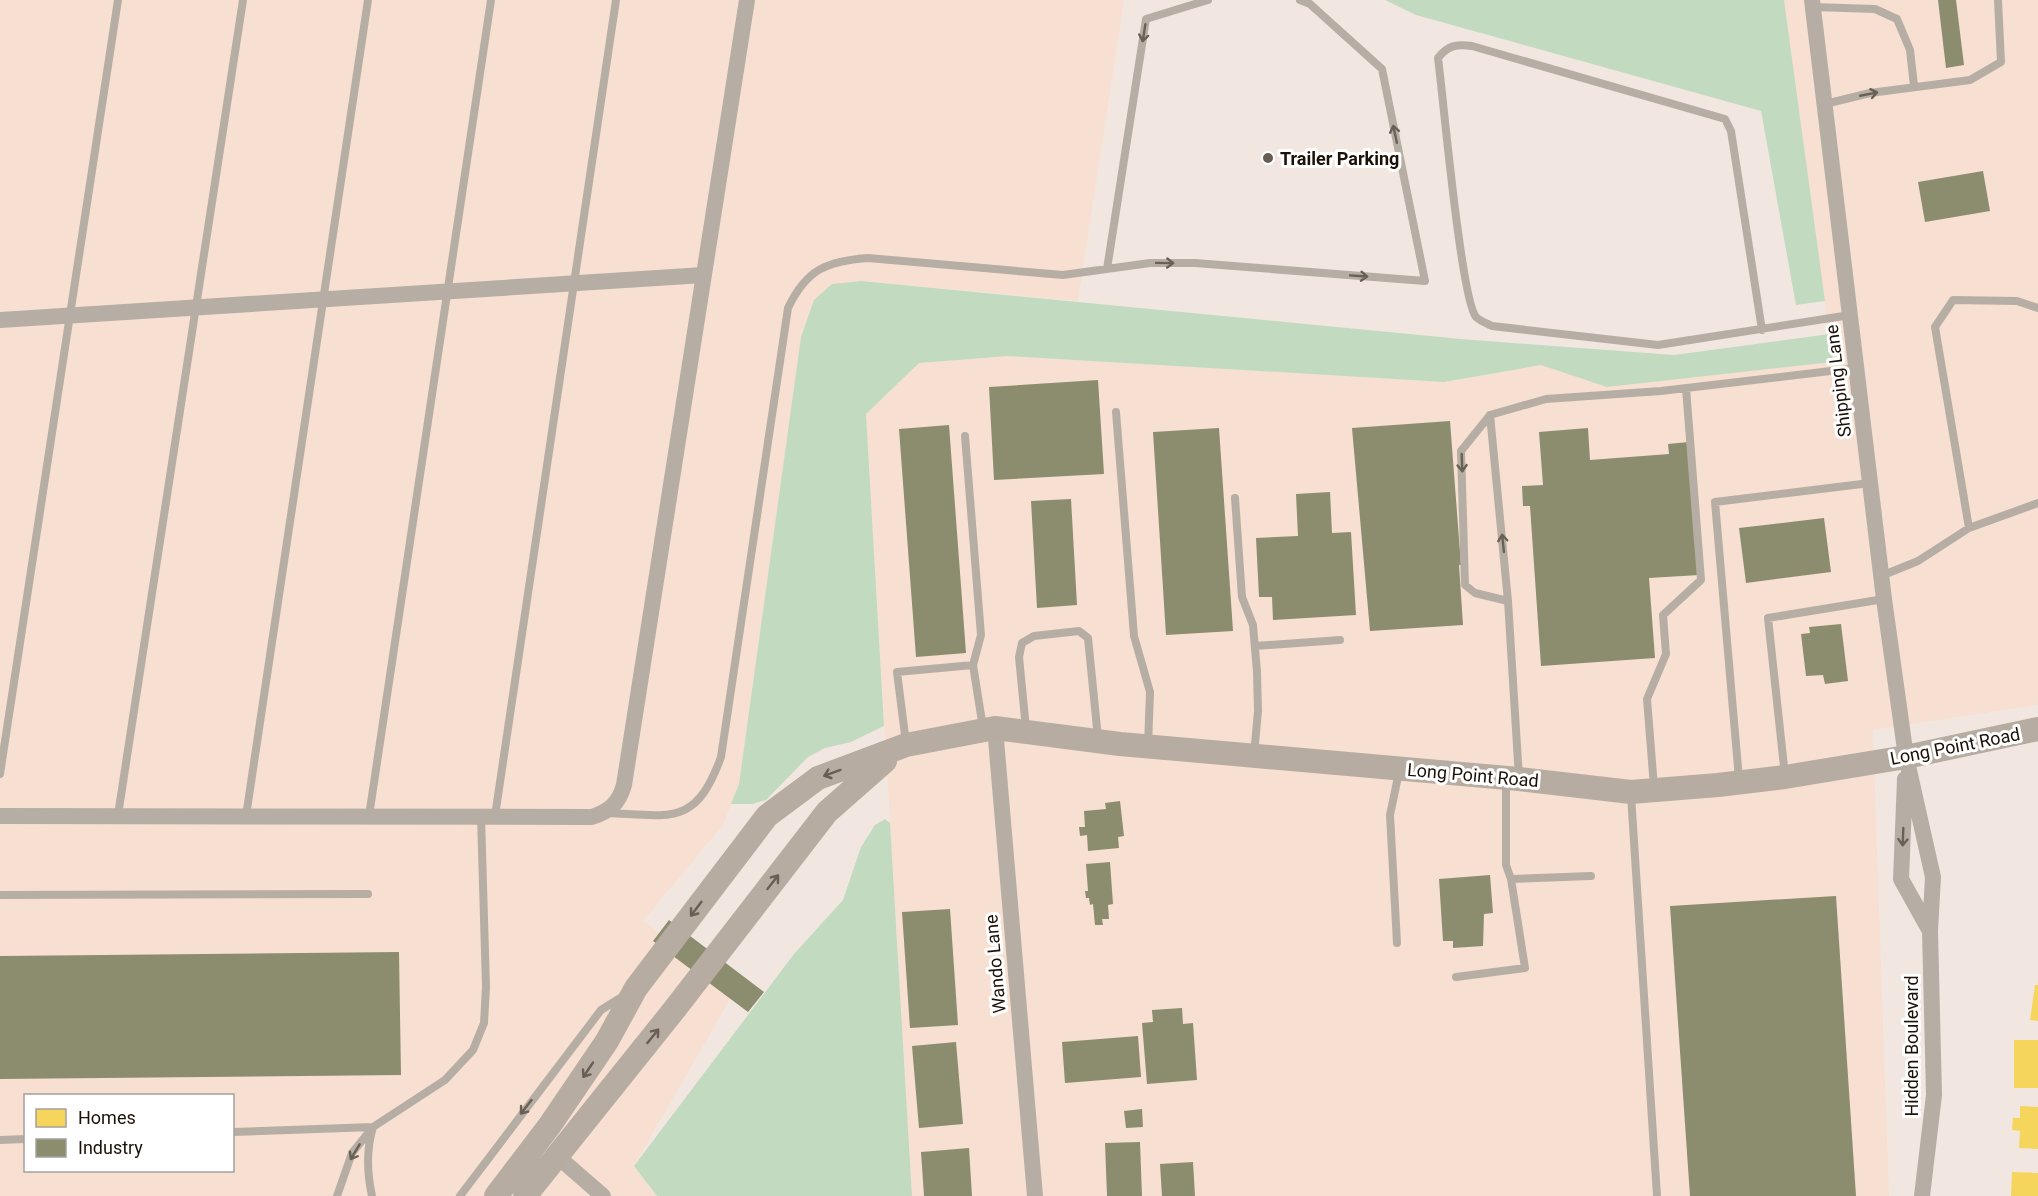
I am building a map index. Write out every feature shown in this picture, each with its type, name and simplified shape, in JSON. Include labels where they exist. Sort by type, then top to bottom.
[{"type":"main road","name":"Long Point Road","points":[[496,1196],[550,1125],[607,1041],[636,988],[767,816],[818,778],[906,745],[989,730],[1026,732],[1148,746],[1642,791],[1785,777],[1906,757],[2038,729]]},
{"type":"main road","points":[[525,1196],[827,812],[867,774],[906,745]]},
{"type":"street","points":[[0,816],[118,814],[592,817],[606,812],[620,799],[747,0]]},
{"type":"street","name":"Shipping Lane","points":[[1813,4],[1881,576],[1906,757]]},
{"type":"street","points":[[0,320],[704,275]]},
{"type":"street","name":"Wando Lane","points":[[989,730],[1035,1196]]},
{"type":"street","name":"Hidden Boulevard","points":[[1906,757],[1901,879],[1930,931]]},
{"type":"street","name":"Hidden Boulevard","points":[[1906,757],[1933,877],[1930,931],[1934,1095],[1922,1196]]},
{"type":"street","points":[[557,1156],[603,1196]]},
{"type":"lane","points":[[0,774],[118,0]]},
{"type":"lane","points":[[118,814],[243,0]]},
{"type":"lane","points":[[246,816],[368,0]]},
{"type":"lane","points":[[369,816],[491,0]]},
{"type":"lane","points":[[337,1196],[352,1153],[373,1127],[445,1080],[473,1050],[484,1023],[488,816],[574,283],[616,0]]},
{"type":"lane","points":[[1107,269],[1146,19],[1208,0]]},
{"type":"lane","points":[[606,812],[664,815],[681,813],[699,802],[714,776],[721,758],[788,309],[799,285],[824,267],[842,260],[868,258],[1063,275],[1150,263],[1195,263],[1425,281],[1382,69],[1310,4],[1300,0]]},
{"type":"lane","points":[[1825,104],[1914,86],[1970,80],[2001,62],[1998,0]]},
{"type":"lane","points":[[1813,4],[1850,4],[1875,9],[1897,19],[1910,50],[1914,86]]},
{"type":"lane","points":[[1762,330],[1731,131],[1725,119],[1472,46],[1456,44],[1444,50],[1438,58],[1439,70],[1462,256],[1469,299],[1476,316],[1492,326],[1658,345],[1762,330],[1850,315]]},
{"type":"lane","points":[[1969,528],[1935,327],[1953,300],[2017,301],[2038,308]]},
{"type":"lane","points":[[1508,601],[1475,593],[1465,585],[1461,451],[1490,415],[1546,399],[1686,388],[1856,368]]},
{"type":"lane","points":[[1657,1196],[1642,791],[1647,699],[1666,654],[1663,615],[1701,580],[1686,388]]},
{"type":"lane","points":[[1116,412],[1134,636],[1150,692],[1148,746]]},
{"type":"lane","points":[[1456,978],[1525,968],[1511,879],[1506,866],[1512,778],[1508,601],[1490,415]]},
{"type":"lane","points":[[965,436],[981,635],[973,665],[989,730]]},
{"type":"lane","points":[[1740,783],[1715,502],[1870,483]]},
{"type":"lane","points":[[1235,498],[1242,597],[1253,625],[1255,646],[1258,711],[1254,755]]},
{"type":"lane","points":[[1881,576],[1918,561],[1969,528],[2038,503]]},
{"type":"lane","points":[[1785,777],[1768,618],[1884,599]]},
{"type":"lane","points":[[1026,732],[1019,657],[1022,644],[1034,636],[1079,631],[1088,638],[1098,741]]},
{"type":"lane","points":[[1255,646],[1340,640]]},
{"type":"lane","points":[[906,745],[897,672],[973,665]]},
{"type":"lane","points":[[1397,943],[1390,815],[1400,768]]},
{"type":"lane","points":[[1511,879],[1591,876]]},
{"type":"lane","points":[[0,895],[368,894]]},
{"type":"lane","points":[[460,1196],[601,1010],[636,988]]},
{"type":"lane","points":[[234,1132],[373,1127]]},
{"type":"lane","points":[[372,1196],[367,1174],[369,1139],[373,1127]]},
{"type":"lane","points":[[0,1140],[24,1139]]},
{"type":"shaded area","points":[[0,0],[1124,0],[1078,301],[861,281],[814,300],[801,337],[739,784],[723,825],[643,921],[736,989],[634,1166],[657,1196],[0,1196]]},
{"type":"shaded area","points":[[1784,0],[2038,0],[2038,705],[1873,730],[1889,1196],[912,1196],[866,414],[919,363],[1008,356],[1444,382],[1541,365],[1607,387],[1833,362]]},
{"type":"green space","points":[[1385,0],[1784,0],[1825,301],[1796,305],[1761,111],[1416,15]]},
{"type":"green space","points":[[861,281],[1461,339],[1674,355],[1830,334],[1833,362],[1607,387],[1541,365],[1444,382],[1008,356],[919,363],[866,414],[884,726],[851,742],[825,748],[808,757],[766,800],[752,804],[731,804],[739,784],[801,337],[814,300],[832,284]]},
{"type":"green space","points":[[885,819],[890,823],[912,1196],[657,1196],[634,1166],[794,954],[843,900],[861,847],[875,825]]},
{"type":"building: Homes","points":[[2035,985],[2038,985],[2038,1021],[2030,1020]]},
{"type":"building: Homes","points":[[2014,1040],[2038,1040],[2038,1088],[2014,1088]]},
{"type":"building: Homes","points":[[2020,1106],[2038,1107],[2038,1149],[2019,1148],[2020,1131],[2012,1130],[2013,1118],[2020,1118]]},
{"type":"building: Homes","points":[[2012,1172],[2038,1173],[2038,1196],[2011,1196]]},
{"type":"building: Industry","points":[[1938,0],[1956,0],[1964,65],[1946,68]]},
{"type":"building: Industry","points":[[1983,171],[1990,211],[1925,222],[1918,182]]},
{"type":"building: Industry","points":[[1098,380],[1104,474],[994,480],[989,387]]},
{"type":"building: Industry","points":[[1450,421],[1461,565],[1459,565],[1463,625],[1370,631],[1352,428]]},
{"type":"building: Industry","points":[[949,425],[966,653],[916,657],[899,429]]},
{"type":"building: Industry","points":[[1219,428],[1233,631],[1166,635],[1153,432]]},
{"type":"building: Industry","points":[[1588,428],[1590,460],[1669,454],[1668,444],[1689,442],[1699,575],[1649,578],[1655,658],[1541,666],[1530,506],[1523,506],[1522,486],[1543,485],[1539,432]]},
{"type":"building: Industry","points":[[1330,492],[1332,533],[1351,532],[1356,615],[1273,620],[1272,597],[1259,597],[1256,538],[1298,536],[1296,494]]},
{"type":"building: Industry","points":[[1071,499],[1077,605],[1037,608],[1031,501]]},
{"type":"building: Industry","points":[[1824,518],[1831,572],[1746,583],[1739,528]]},
{"type":"building: Industry","points":[[1841,624],[1848,681],[1825,684],[1823,675],[1806,676],[1801,634],[1810,633],[1809,627]]},
{"type":"building: Industry","points":[[1120,801],[1124,836],[1118,837],[1119,848],[1088,851],[1087,835],[1080,836],[1079,827],[1085,827],[1084,811],[1106,809],[1105,803]]},
{"type":"building: Industry","points":[[1110,862],[1113,904],[1108,905],[1109,919],[1102,919],[1103,925],[1095,925],[1093,904],[1090,905],[1089,898],[1086,898],[1085,891],[1088,891],[1086,864]]},
{"type":"building: Industry","points":[[1490,875],[1493,913],[1484,914],[1483,946],[1453,948],[1453,941],[1443,941],[1439,879]]},
{"type":"building: Industry","points":[[1836,896],[1856,1196],[1690,1196],[1670,906]]},
{"type":"building: Industry","points":[[950,909],[958,1025],[910,1028],[902,912]]},
{"type":"building: Industry","points":[[669,920],[764,992],[748,1012],[653,941]]},
{"type":"building: Industry","points":[[399,952],[401,1075],[0,1079],[0,956]]},
{"type":"building: Industry","points":[[1182,1008],[1183,1024],[1193,1023],[1197,1080],[1147,1084],[1142,1023],[1153,1022],[1152,1010]]},
{"type":"building: Industry","points":[[1138,1036],[1141,1077],[1065,1083],[1062,1042]]},
{"type":"building: Industry","points":[[956,1042],[963,1124],[919,1128],[912,1046]]},
{"type":"building: Industry","points":[[1142,1109],[1143,1127],[1126,1128],[1124,1111]]},
{"type":"building: Industry","points":[[1140,1142],[1142,1196],[1107,1196],[1105,1143]]},
{"type":"building: Industry","points":[[969,1148],[972,1196],[924,1196],[921,1152]]},
{"type":"building: Industry","points":[[1193,1162],[1195,1196],[1162,1196],[1160,1164]]},
{"type":"place","name":"Trailer Parking","points":[[1268,158]]}]
